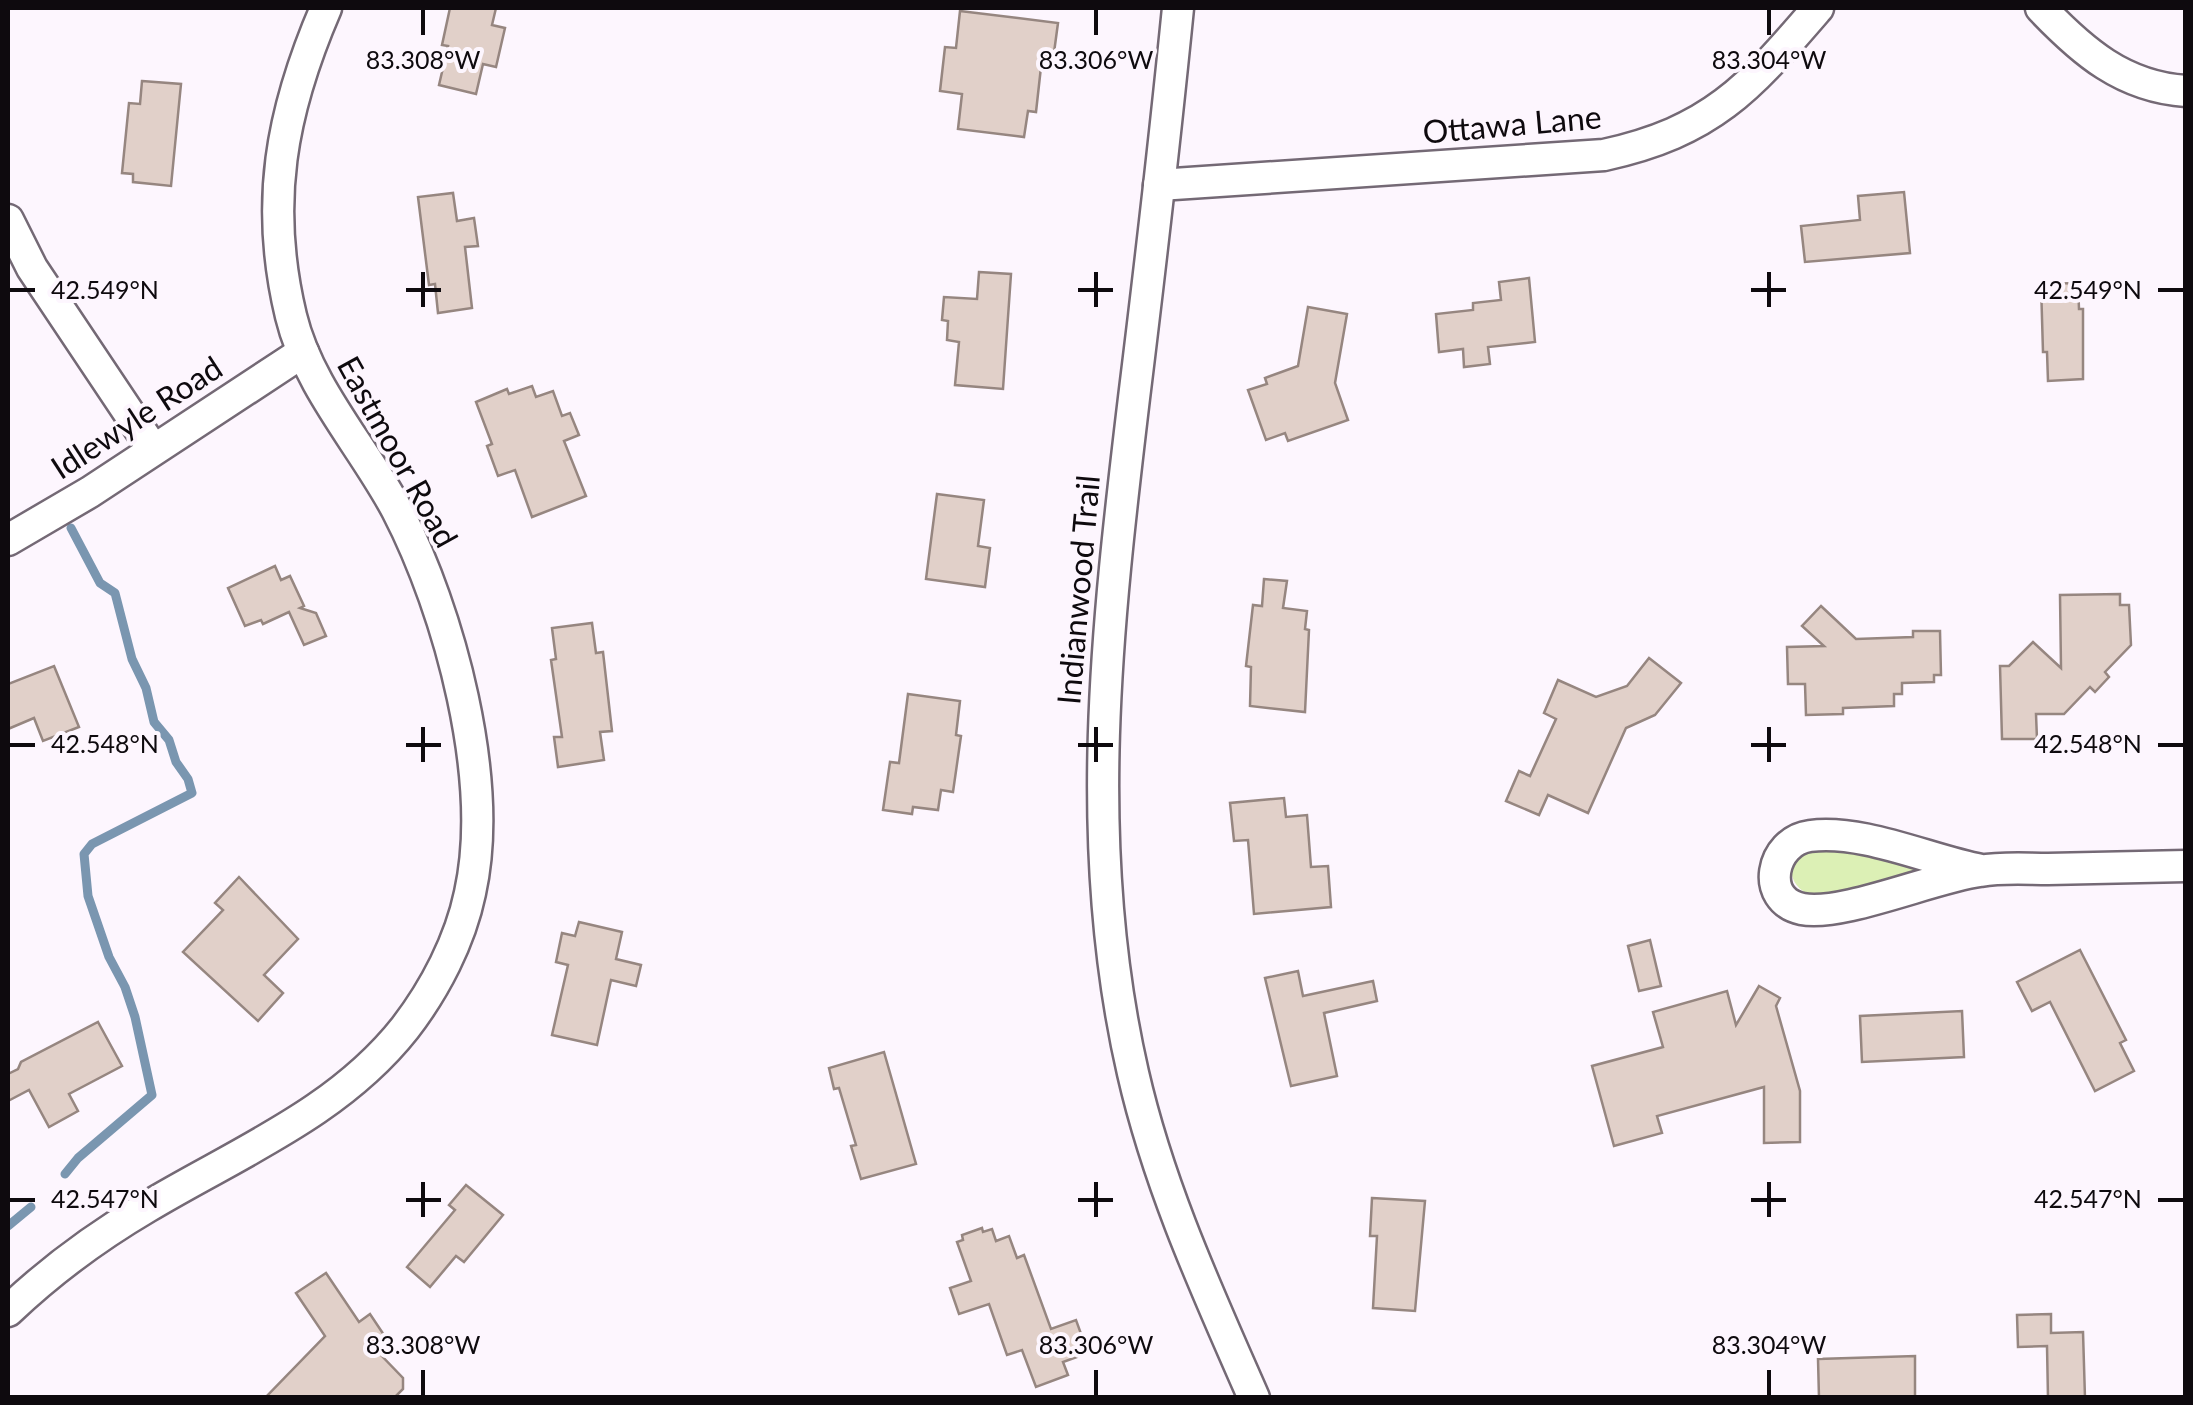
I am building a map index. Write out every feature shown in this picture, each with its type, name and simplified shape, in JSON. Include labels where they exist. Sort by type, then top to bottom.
[{"type":"street","name":"Eastmoor Road","points":[[8,1312],[54,1270],[113,1228],[279,1134],[366,1070],[406,1026],[426,996],[461,928],[471,891],[478,814],[470,738],[432,592],[398,513],[302,352],[284,279],[279,182],[283,138],[292,94],[326,8]]},
{"type":"street","name":"Indianwood Trail","points":[[1178,8],[1105,665],[1102,768],[1106,891],[1123,1020],[1159,1170],[1254,1398]]},
{"type":"street","name":"Ottawa Lane","points":[[1159,185],[1604,155],[1632,149],[1700,123],[1722,108],[1743,92],[1818,8]]},
{"type":"street","points":[[2041,8],[2084,50],[2112,70],[2142,85],[2186,91]]},
{"type":"street","points":[[8,220],[32,268],[153,450]]},
{"type":"street","name":"Idlewyle Road","points":[[8,540],[302,352]]},
{"type":"street","points":[[1981,870],[1854,839],[1810,836],[1797,839],[1776,859],[1774,883],[1790,904],[1821,910],[1981,870],[2186,866]]},
{"type":"green space","points":[[1830,848],[1930,868],[1841,895],[1806,893],[1792,875],[1793,862],[1808,850]]},
{"type":"building","points":[[450,8],[496,8],[492,25],[505,28],[496,67],[483,64],[476,94],[439,85],[448,46],[442,45]]},
{"type":"building","points":[[960,11],[1058,23],[1053,60],[1042,58],[1036,112],[1028,111],[1024,137],[958,129],[962,94],[940,91],[945,47],[956,48]]},
{"type":"building","points":[[142,81],[181,84],[171,186],[133,182],[133,174],[122,173],[129,103],[140,104]]},
{"type":"building","points":[[1904,192],[1910,253],[1805,262],[1801,226],[1860,220],[1858,196]]},
{"type":"building","points":[[453,193],[457,221],[474,218],[478,246],[465,247],[472,308],[438,313],[435,284],[429,285],[418,197]]},
{"type":"building","points":[[979,272],[1011,274],[1003,389],[955,385],[959,342],[947,340],[948,321],[942,320],[944,297],[977,299]]},
{"type":"building","points":[[1529,278],[1535,342],[1488,347],[1490,364],[1464,367],[1463,349],[1439,352],[1436,314],[1473,310],[1473,303],[1501,300],[1499,282]]},
{"type":"building","points":[[2078,283],[2079,309],[2083,309],[2083,379],[2048,381],[2041,284]]},
{"type":"building","points":[[1308,307],[1347,314],[1335,383],[1348,420],[1288,441],[1285,433],[1266,440],[1248,390],[1267,384],[1265,378],[1298,366]]},
{"type":"building","points":[[532,386],[536,397],[553,391],[562,416],[570,413],[579,435],[564,441],[586,496],[532,517],[515,470],[498,476],[487,446],[492,444],[476,402],[507,389],[509,394]]},
{"type":"building","points":[[937,494],[984,500],[978,546],[990,548],[985,587],[926,579]]},
{"type":"building","points":[[275,566],[281,580],[290,576],[304,606],[300,608],[316,613],[326,636],[304,645],[289,612],[263,624],[261,620],[245,626],[228,588]]},
{"type":"building","points":[[1264,579],[1287,581],[1283,608],[1307,611],[1305,712],[1250,706],[1251,667],[1246,666],[1253,605],[1262,606]]},
{"type":"building","points":[[2120,594],[2120,605],[2129,605],[2131,645],[2105,672],[2109,677],[2095,692],[2090,687],[2064,714],[2036,714],[2037,739],[2002,739],[2000,666],[2009,666],[2033,642],[2061,668],[2060,595]]},
{"type":"building","points":[[1821,606],[1856,639],[1913,637],[1913,631],[1940,631],[1941,675],[1934,675],[1934,682],[1902,683],[1902,694],[1894,694],[1894,706],[1843,708],[1843,714],[1806,715],[1805,684],[1788,684],[1787,647],[1824,646],[1802,626]]},
{"type":"building","points":[[592,623],[596,653],[603,652],[612,731],[600,732],[604,760],[558,767],[554,737],[562,737],[551,660],[556,659],[552,628]]},
{"type":"building","points":[[1649,658],[1681,683],[1655,715],[1626,728],[1588,813],[1548,795],[1539,815],[1506,801],[1519,771],[1530,776],[1556,719],[1544,713],[1558,680],[1596,697],[1627,686]]},
{"type":"building","points":[[54,666],[79,727],[43,741],[34,718],[8,729],[8,684]]},
{"type":"building","points":[[908,694],[960,701],[956,735],[961,736],[953,792],[941,790],[938,810],[913,807],[912,814],[883,810],[890,762],[899,763]]},
{"type":"building","points":[[1284,798],[1286,817],[1307,815],[1311,867],[1328,866],[1331,907],[1254,914],[1248,840],[1234,841],[1230,803]]},
{"type":"building","points":[[239,877],[298,939],[264,975],[283,993],[258,1021],[183,952],[223,910],[215,903]]},
{"type":"building","points":[[579,922],[622,932],[616,959],[641,965],[636,986],[611,980],[597,1045],[552,1035],[568,965],[556,962],[562,933],[575,936]]},
{"type":"building","points":[[1650,940],[1661,986],[1639,991],[1628,946]]},
{"type":"building","points":[[2080,950],[2126,1040],[2120,1043],[2134,1071],[2095,1091],[2050,1002],[2032,1011],[2017,982]]},
{"type":"building","points":[[1298,971],[1303,996],[1373,981],[1377,1001],[1324,1013],[1337,1076],[1291,1086],[1265,978]]},
{"type":"building","points":[[1759,986],[1780,998],[1776,1006],[1800,1091],[1800,1142],[1764,1143],[1764,1087],[1657,1116],[1662,1133],[1614,1146],[1592,1066],[1663,1047],[1653,1012],[1727,991],[1736,1025]]},
{"type":"building","points":[[1962,1011],[1964,1057],[1862,1062],[1860,1016]]},
{"type":"building","points":[[98,1022],[122,1066],[69,1094],[78,1111],[49,1127],[29,1090],[8,1101],[8,1074],[18,1069],[21,1062]]},
{"type":"building","points":[[884,1052],[916,1164],[861,1179],[851,1146],[856,1145],[829,1068]]},
{"type":"building","points":[[466,1185],[503,1215],[464,1262],[456,1256],[430,1287],[407,1267],[455,1210],[449,1205]]},
{"type":"building","points":[[1372,1198],[1425,1201],[1415,1311],[1373,1308],[1377,1236],[1370,1236]]},
{"type":"building","points":[[982,1228],[983,1232],[992,1229],[996,1241],[1009,1236],[1017,1258],[1024,1255],[1051,1329],[1076,1320],[1088,1353],[1063,1362],[1068,1375],[1036,1387],[1022,1350],[1007,1355],[989,1304],[959,1314],[950,1288],[971,1281],[957,1242],[963,1240],[962,1235]]},
{"type":"building","points":[[326,1273],[359,1322],[370,1314],[390,1344],[378,1352],[403,1378],[403,1389],[396,1396],[265,1398],[325,1336],[296,1293]]},
{"type":"building","points":[[2051,1314],[2051,1333],[2083,1332],[2085,1398],[2048,1398],[2047,1346],[2018,1347],[2017,1315]]},
{"type":"building","points":[[1915,1356],[1915,1398],[1819,1398],[1818,1359]]},
{"type":"waterway","points":[[65,1174],[78,1158],[152,1095],[135,1017],[88,896],[84,854],[92,844],[192,793],[169,740],[154,722],[115,593],[100,583],[71,528]]},
{"type":"waterway","points":[[8,1226],[31,1207]]}]
